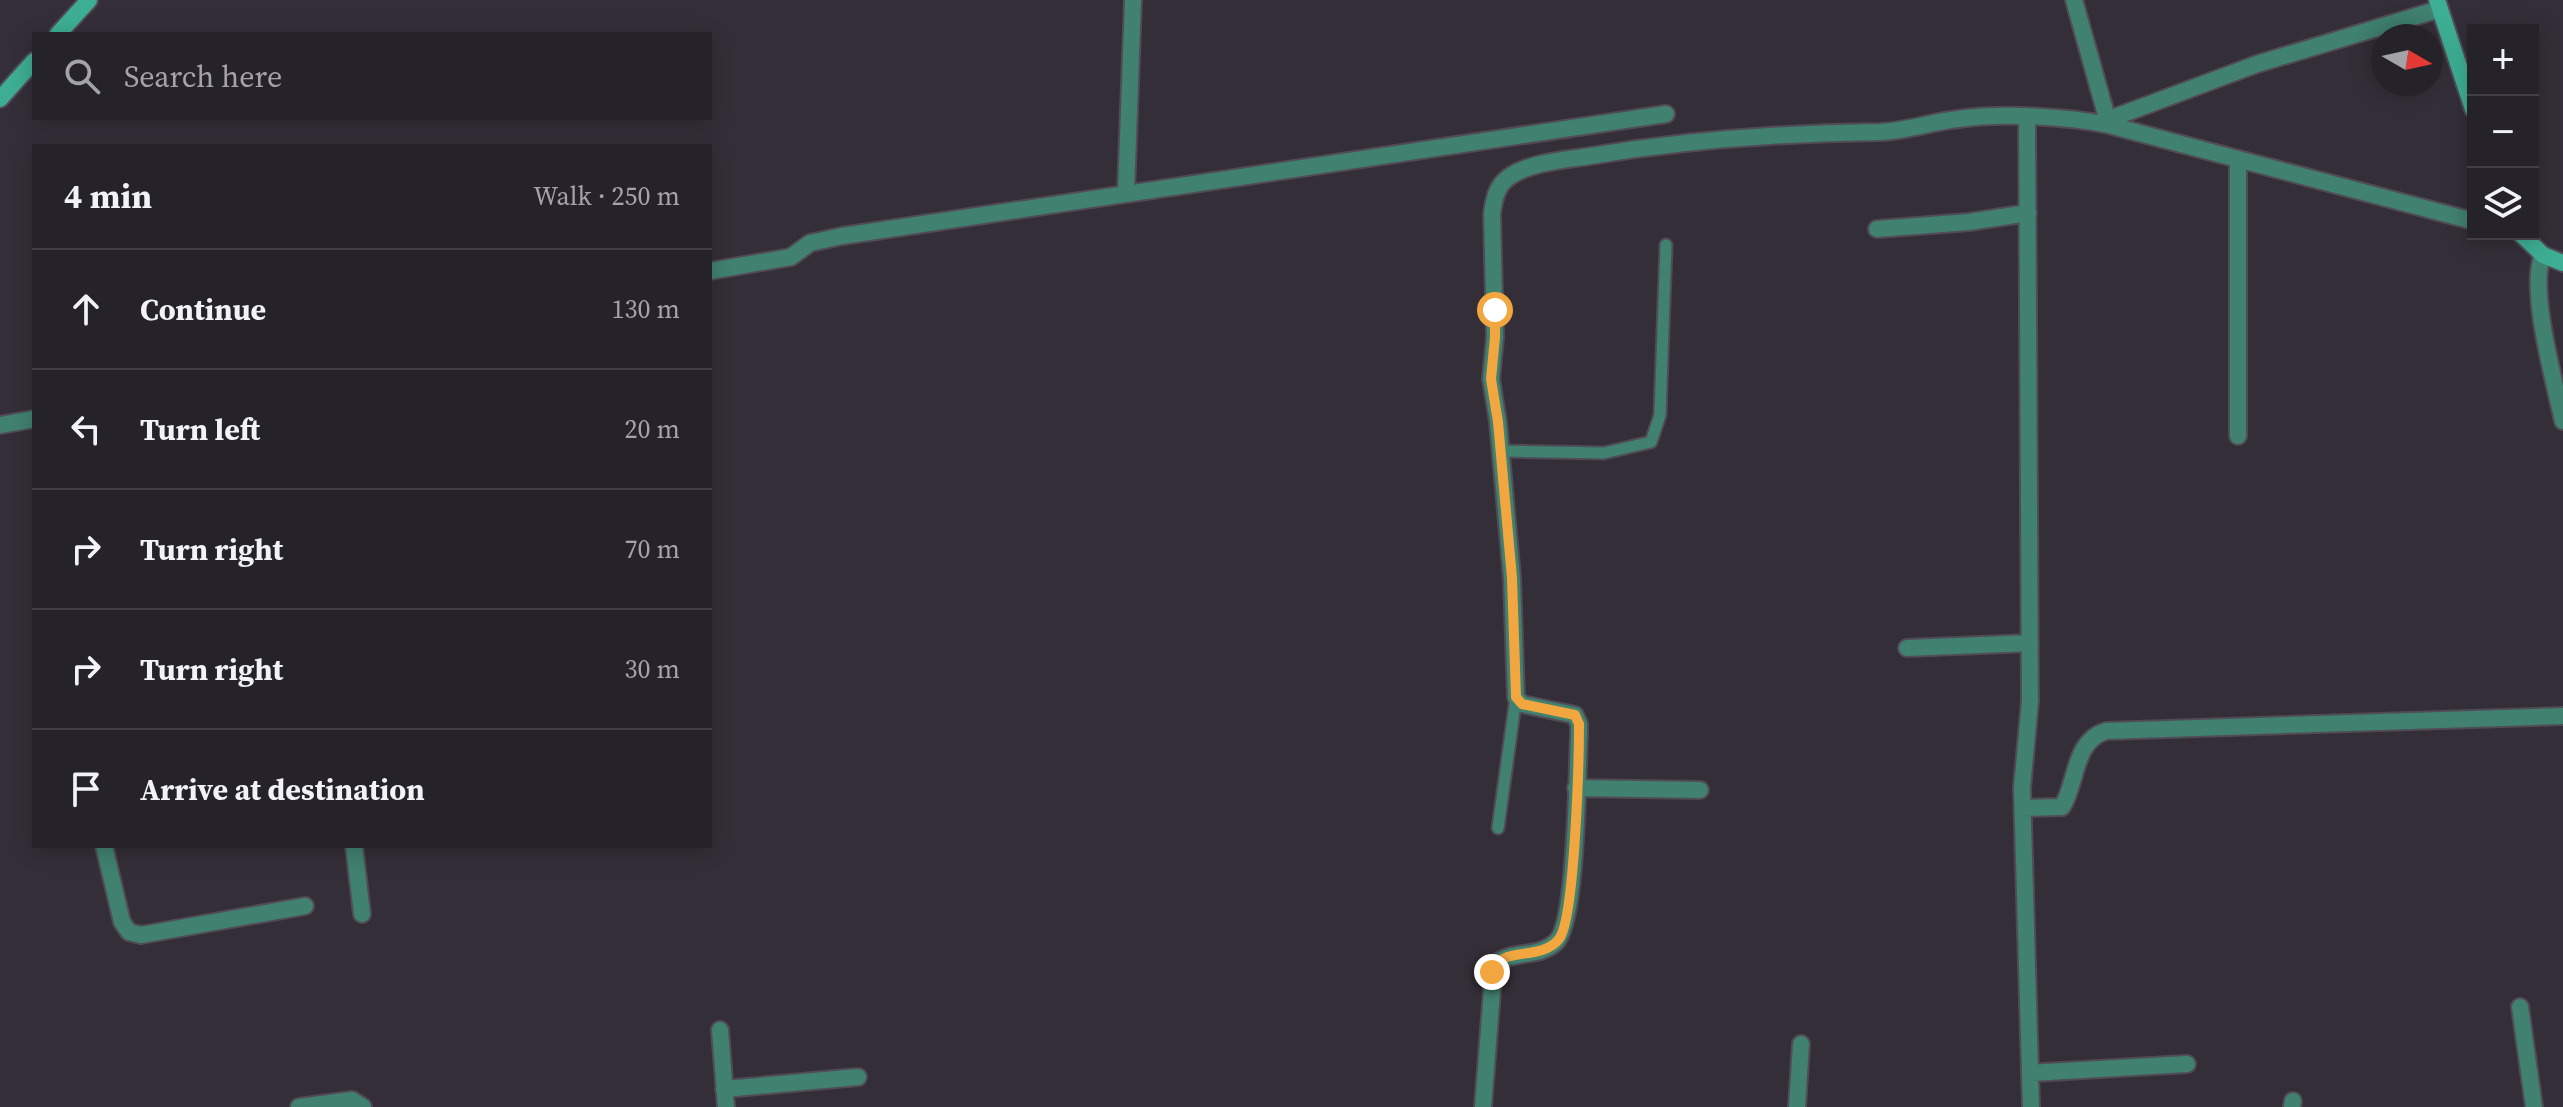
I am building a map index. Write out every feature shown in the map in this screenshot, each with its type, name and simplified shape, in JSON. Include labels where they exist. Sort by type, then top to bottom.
[{"type":"main road","points":[[60,32],[89,0]]},
{"type":"main road","points":[[2439,4],[2469,96]]},
{"type":"main road","points":[[0,99],[32,63]]},
{"type":"main road","points":[[2527,240],[2543,255],[2563,263]]},
{"type":"street","points":[[1126,193],[1133,0]]},
{"type":"street","points":[[2074,0],[2108,122]]},
{"type":"street","points":[[2108,122],[2257,64],[2439,4]]},
{"type":"street","points":[[712,271],[791,257],[810,243],[842,236],[1666,114]]},
{"type":"street","points":[[1483,1107],[1494,965],[1506,957],[1541,952],[1562,935],[1570,901],[1579,724],[1575,715],[1522,704],[1516,697],[1512,578],[1491,379],[1495,337],[1492,214],[1499,186],[1509,176],[1538,166],[1665,144],[1814,132],[1905,130],[1970,117],[2069,119],[2108,122],[2238,161],[2467,219]]},
{"type":"street","points":[[2027,118],[2030,701],[2023,808],[2031,1107]]},
{"type":"street","points":[[2238,161],[2238,436]]},
{"type":"street","points":[[1877,229],[1969,222],[2028,213]]},
{"type":"street","points":[[2543,255],[2538,281],[2546,341],[2563,421]]},
{"type":"street","points":[[0,425],[32,419]]},
{"type":"street","points":[[1907,648],[2030,643]]},
{"type":"street","points":[[2023,808],[2062,807],[2079,757],[2092,740],[2106,731],[2563,716]]},
{"type":"street","points":[[1576,788],[1700,790]]},
{"type":"street","points":[[104,848],[122,922],[129,932],[141,935],[305,906]]},
{"type":"street","points":[[354,848],[362,914]]},
{"type":"street","points":[[2520,1007],[2534,1107]]},
{"type":"street","points":[[720,1030],[726,1107]]},
{"type":"street","points":[[1797,1107],[1801,1044]]},
{"type":"street","points":[[2030,1073],[2187,1064]]},
{"type":"street","points":[[724,1089],[858,1077]]},
{"type":"street","points":[[299,1107],[352,1100],[363,1107]]},
{"type":"lane","points":[[1500,451],[1604,453],[1651,442],[1660,415],[1666,245]]},
{"type":"lane","points":[[1498,828],[1516,697]]},
{"type":"route","points":[[1492,972],[1494,965],[1506,957],[1541,952],[1562,935],[1570,901],[1579,724],[1575,715],[1567,711],[1522,704],[1516,697],[1512,578],[1498,422],[1491,379],[1495,310]]}]
